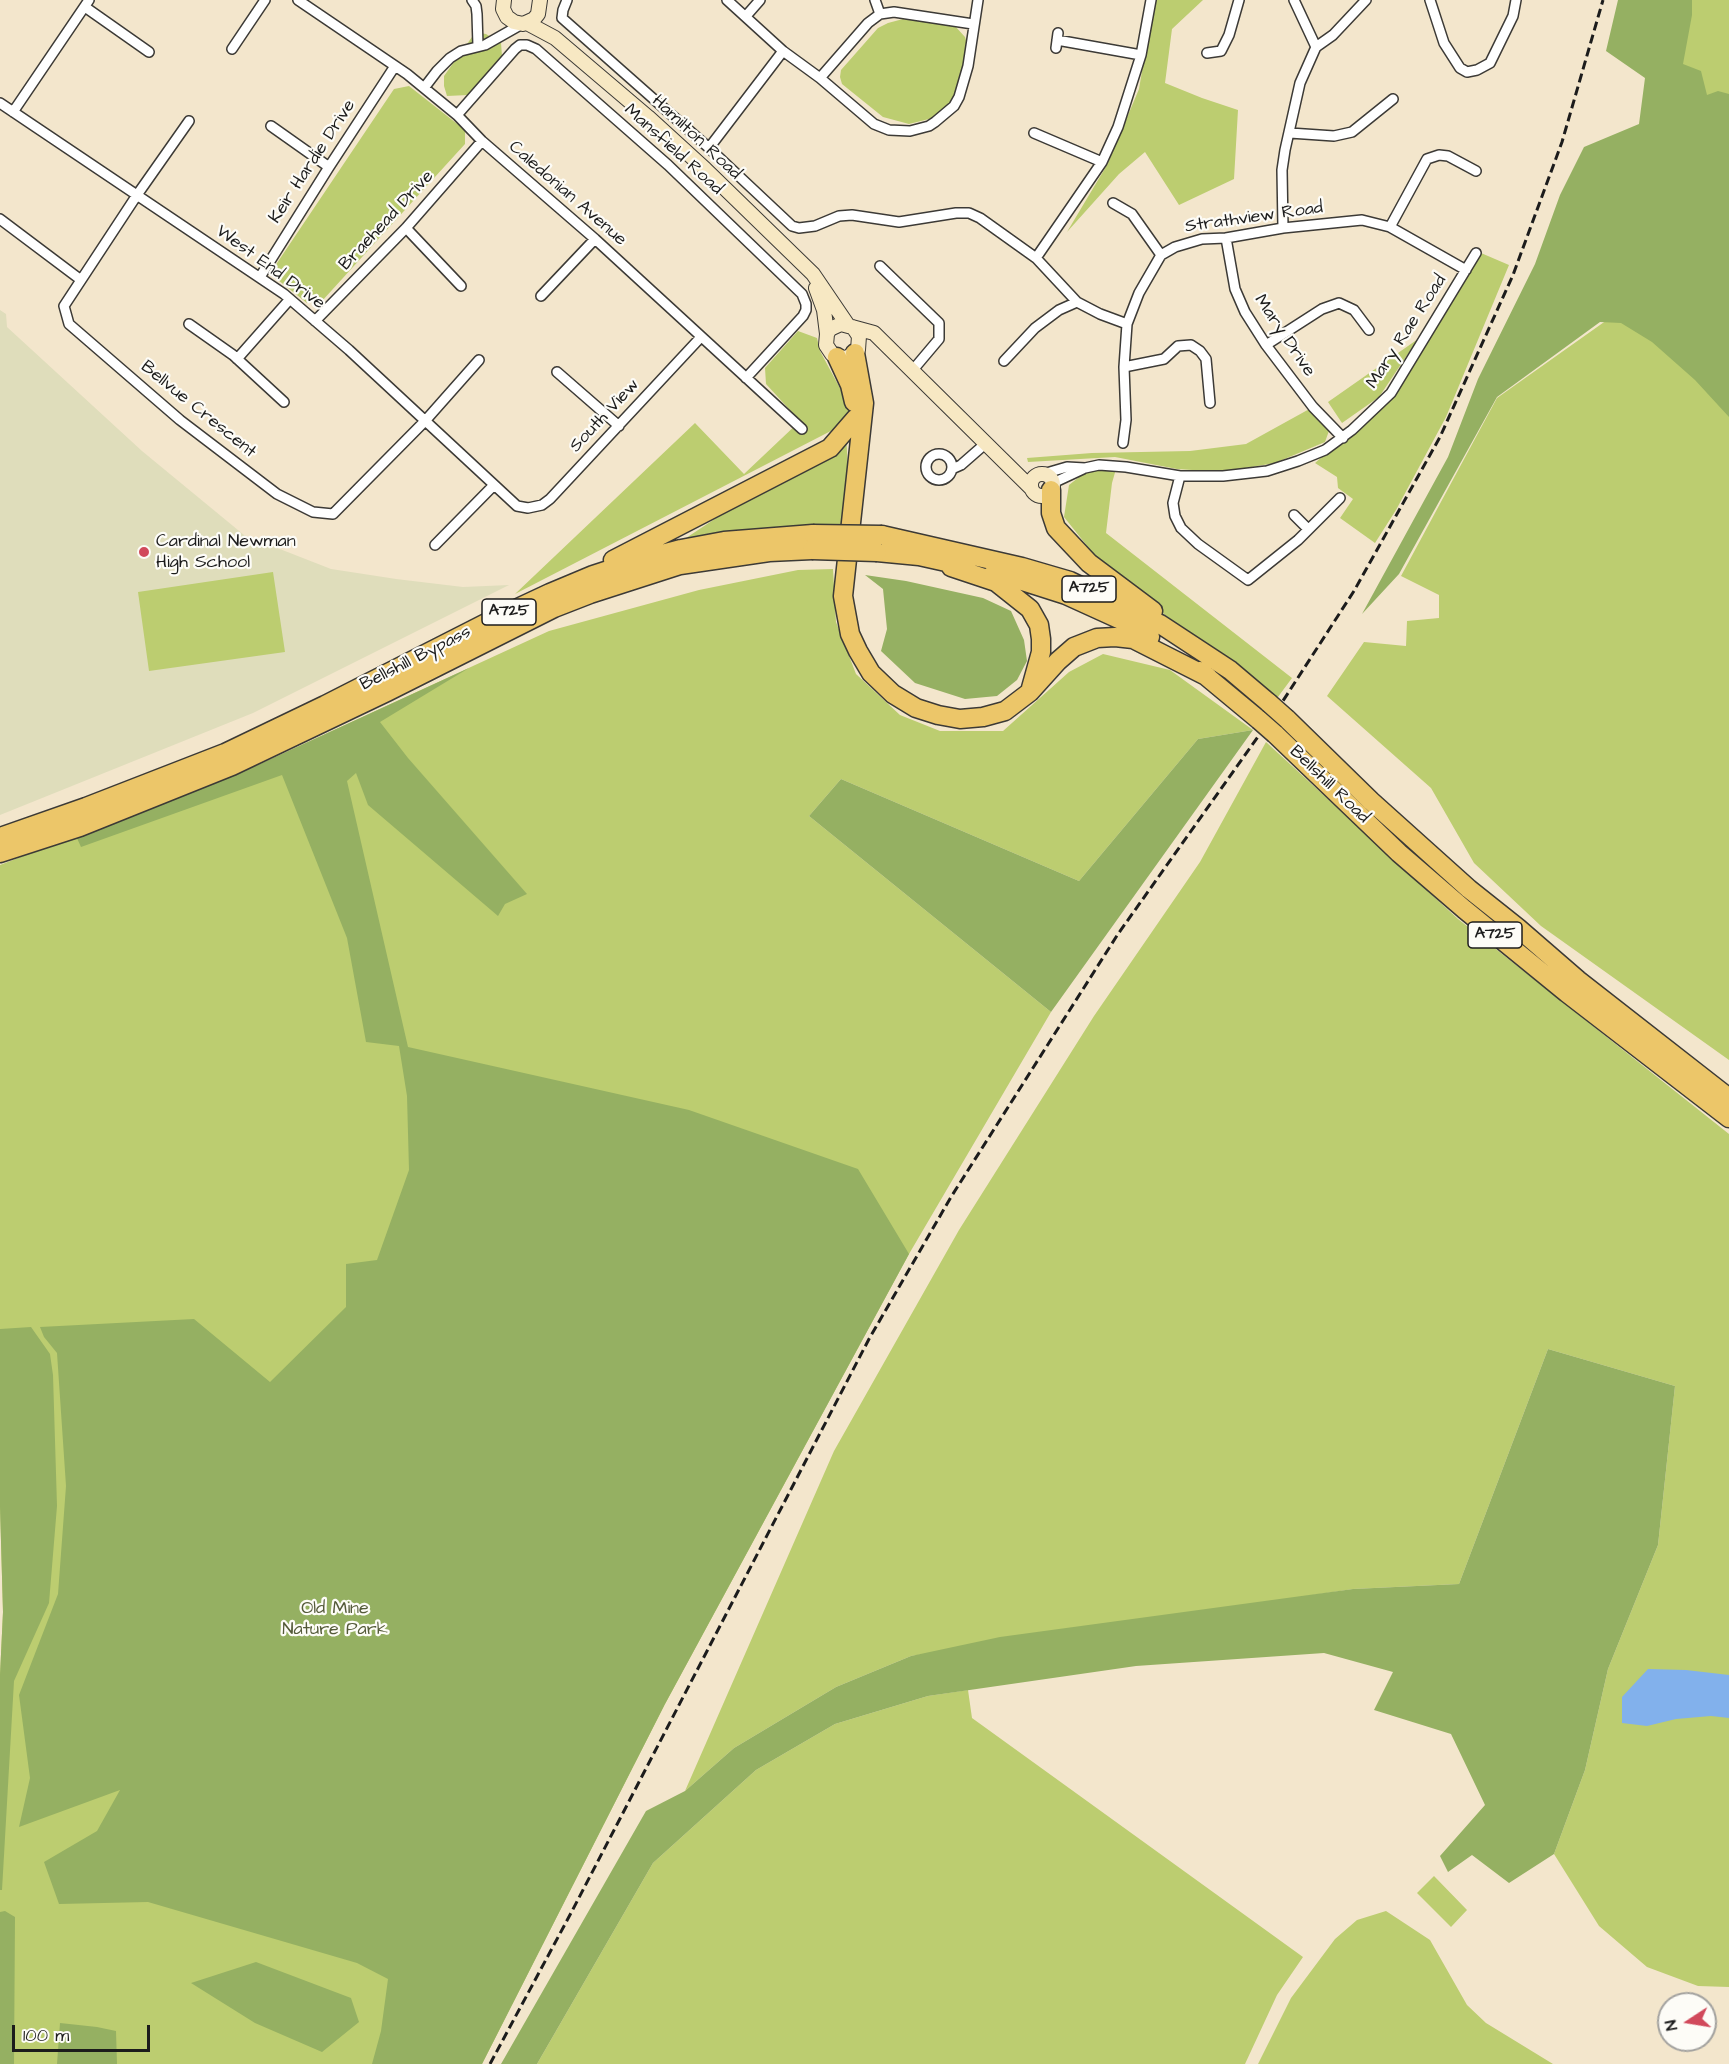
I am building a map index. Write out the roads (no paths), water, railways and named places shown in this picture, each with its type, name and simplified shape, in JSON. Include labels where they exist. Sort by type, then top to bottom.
[{"type":"highway","points":[[857,350],[864,403],[843,596],[850,634],[871,672],[893,694],[916,708],[938,715],[960,719],[983,717],[1005,711],[1030,693],[1058,661],[1074,647],[1097,638],[1115,636],[1133,639],[1208,677]]},
{"type":"highway","points":[[837,357],[850,385],[859,439]]},
{"type":"highway","points":[[550,593],[830,448],[856,418]]},
{"type":"highway","points":[[1047,480],[1051,513],[1056,528],[1089,563],[1230,670]]},
{"type":"highway","name":"Bellshill Bypass","points":[[0,837],[86,807],[225,753],[335,701],[550,593],[636,561],[681,549],[746,539],[880,543]]},
{"type":"highway","name":"Bellshill Bypass","points":[[0,854],[80,827],[232,766],[387,692],[554,608],[590,594],[680,566],[813,542]]},
{"type":"highway","name":"Bellshill Road","points":[[880,543],[1022,567],[1070,581],[1160,624],[1230,670],[1287,719],[1371,801],[1469,889],[1578,980],[1729,1098]]},
{"type":"highway","name":"Bellshill Road","points":[[880,543],[918,556],[1002,574],[1066,595],[1120,620],[1167,647],[1208,677],[1275,734],[1400,853],[1464,909],[1567,993],[1729,1118]]},
{"type":"highway","points":[[918,556],[996,582],[1030,609],[1039,625],[1041,652],[1030,693]]},
{"type":"main road","name":"Hamilton Road","points":[[502,3],[510,20],[525,24],[555,38],[680,147],[807,270],[824,288],[850,326]]},
{"type":"main road","name":"Hamilton Road","points":[[540,4],[555,38]]},
{"type":"main road","points":[[525,24],[534,20],[540,4]]},
{"type":"main road","name":"Hamilton Road","points":[[807,270],[824,310],[827,334]]},
{"type":"main road","points":[[886,345],[875,344],[857,350],[847,358],[837,357],[826,345],[827,334],[835,326],[850,326],[874,333],[1013,470],[1035,494],[1042,496],[1047,480]]},
{"type":"main road","points":[[850,326],[859,336],[857,350]]},
{"type":"main road","points":[[1013,470],[1047,480]]},
{"type":"main road","points":[[1031,488],[1033,477],[1047,480]]},
{"type":"street","points":[[232,49],[265,0]]},
{"type":"street","name":"Caledonian Avenue","points":[[297,0],[395,66],[457,115],[482,141],[595,239],[802,429]]},
{"type":"street","points":[[471,0],[476,6],[478,46]]},
{"type":"street","points":[[566,0],[562,18],[709,148],[792,226],[799,228],[815,226],[839,216],[852,215],[899,222],[969,213],[980,218],[1036,258],[1077,302],[1127,324]]},
{"type":"street","points":[[727,0],[783,51],[881,128],[910,131],[929,126],[946,114],[959,97],[968,66],[978,0]]},
{"type":"street","points":[[746,16],[760,0]]},
{"type":"street","points":[[875,0],[880,14]]},
{"type":"street","points":[[1036,258],[1102,162],[1118,127],[1141,55],[1151,0]]},
{"type":"street","points":[[1207,53],[1221,51],[1229,35],[1239,0]]},
{"type":"street","points":[[1294,0],[1316,47]]},
{"type":"street","points":[[1283,228],[1282,170],[1300,83],[1316,47],[1333,35],[1366,0]]},
{"type":"street","points":[[1430,0],[1444,43],[1460,68],[1467,72],[1490,63],[1513,16],[1516,0]]},
{"type":"street","points":[[13,112],[87,3],[149,52]]},
{"type":"street","points":[[499,37],[503,25],[502,3]]},
{"type":"street","points":[[820,78],[868,23],[880,14],[894,12],[973,24]]},
{"type":"street","points":[[424,88],[450,58],[461,51],[478,46],[525,24]]},
{"type":"street","points":[[1057,40],[1141,55]]},
{"type":"street","name":"Mansfield Road","points":[[457,115],[520,45],[536,49],[668,165],[802,294],[806,304],[803,316],[746,378]]},
{"type":"street","points":[[709,148],[783,51]]},
{"type":"street","name":"Keir Hardie Drive","points":[[260,277],[328,167],[395,66]]},
{"type":"street","points":[[1290,133],[1334,136],[1352,132],[1393,99]]},
{"type":"street","name":"West End Drive","points":[[0,103],[290,299],[494,485],[518,506],[528,508]]},
{"type":"street","name":"Bellvue Crescent","points":[[189,121],[64,306],[69,324],[189,426],[277,494],[314,512],[333,514],[425,421]]},
{"type":"street","points":[[271,126],[328,167]]},
{"type":"street","points":[[1034,133],[1102,162]]},
{"type":"street","name":"Braehead Drive","points":[[315,321],[406,228],[482,141]]},
{"type":"street","points":[[1390,227],[1427,159],[1440,154],[1449,156],[1476,171]]},
{"type":"street","points":[[1113,203],[1132,214],[1161,255],[1139,293],[1127,324],[1124,367],[1126,420],[1123,443]]},
{"type":"street","points":[[0,219],[81,280]]},
{"type":"street","name":"Strathview Road","points":[[1161,255],[1187,242],[1283,228],[1362,220],[1390,227],[1466,270]]},
{"type":"street","points":[[406,228],[461,286]]},
{"type":"street","name":"Mary Drive","points":[[1226,238],[1235,289],[1245,312],[1266,345],[1313,407],[1343,438]]},
{"type":"street","points":[[541,296],[595,239]]},
{"type":"street","name":"Mary Rae Road","points":[[1047,480],[1099,465],[1180,476],[1223,476],[1267,471],[1316,453],[1343,438],[1390,393],[1476,253]]},
{"type":"street","points":[[880,266],[939,323],[939,339],[912,371]]},
{"type":"street","points":[[237,359],[290,299]]},
{"type":"street","points":[[1004,361],[1035,328],[1059,310],[1077,302]]},
{"type":"street","points":[[1266,345],[1322,309],[1339,303],[1354,310],[1369,330]]},
{"type":"street","points":[[189,324],[237,359],[284,402]]},
{"type":"street","name":"South View","points":[[528,508],[542,506],[550,499],[701,337]]},
{"type":"street","points":[[1124,367],[1164,359],[1178,346],[1191,345],[1206,359],[1210,403]]},
{"type":"street","points":[[425,421],[479,360]]},
{"type":"street","points":[[557,372],[619,426]]},
{"type":"street","points":[[952,469],[961,465],[985,444]]},
{"type":"street","name":"Mary Rae Road","points":[[1047,480],[1067,467],[1085,468]]},
{"type":"street","points":[[1180,476],[1173,503],[1175,516],[1181,528],[1198,544],[1248,580],[1298,540],[1340,498]]},
{"type":"street","points":[[435,545],[494,485]]},
{"type":"street","points":[[1294,515],[1308,529]]},
{"type":"water","points":[[1648,1669],[1686,1670],[1729,1675],[1729,1718],[1711,1716],[1676,1719],[1647,1726],[1622,1723],[1622,1697]]},
{"type":"railway","points":[[490,2064],[571,1913],[869,1339],[951,1197],[1118,934],[1279,707],[1354,591],[1440,437],[1513,275],[1562,142],[1603,0]]},
{"type":"place","name":"Cardinal Newman High School","points":[[144,552]]},
{"type":"park label","name":"Old Mine Nature Park","points":[[335,1619]]}]
